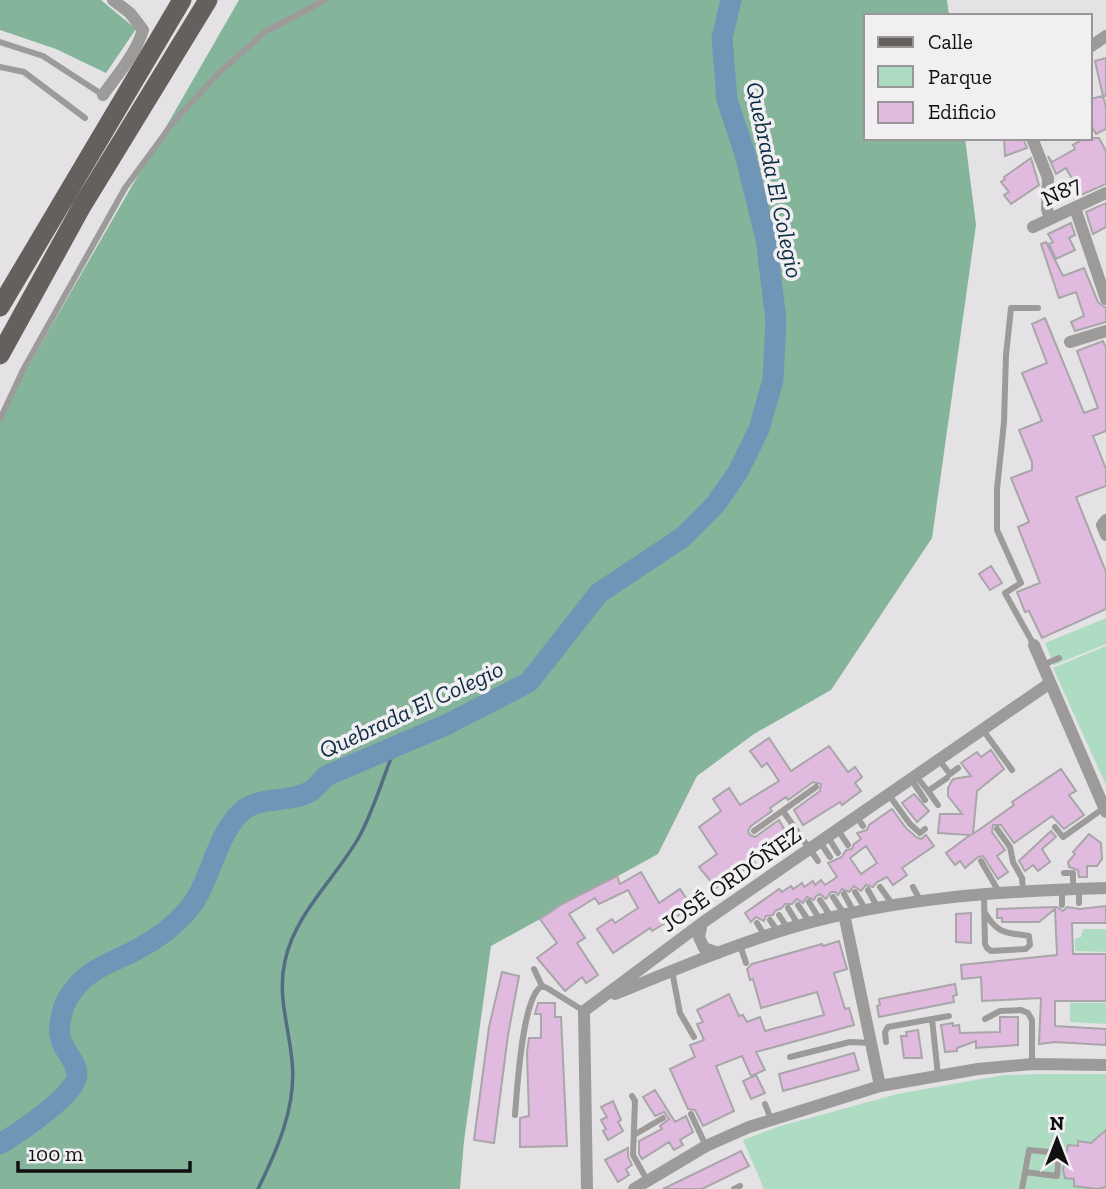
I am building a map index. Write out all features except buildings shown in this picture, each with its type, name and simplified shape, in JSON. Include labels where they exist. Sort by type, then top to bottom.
[{"type":"main road","points":[[0,307],[182,0]]},
{"type":"main road","points":[[0,355],[82,206],[208,0]]},
{"type":"street","points":[[103,95],[123,70],[143,30],[130,13],[113,0]]},
{"type":"street","points":[[1033,140],[1048,178],[1047,209],[1050,219]]},
{"type":"street","name":"N87","points":[[1033,227],[1106,193]]},
{"type":"street","points":[[1075,208],[1106,299]]},
{"type":"street","points":[[1070,342],[1106,331]]},
{"type":"street","points":[[1106,520],[1102,525],[1106,535]]},
{"type":"street","points":[[1034,645],[1105,810]]},
{"type":"street","name":"JOSÉ ORDÓÑEZ","points":[[584,1011],[702,923],[824,840],[860,822],[889,795],[1050,683]]},
{"type":"street","points":[[598,1001],[740,945],[799,926],[861,911],[920,900],[989,899],[1023,890],[1106,888]]},
{"type":"street","points":[[861,911],[872,1043],[880,1086]]},
{"type":"street","points":[[702,923],[699,937],[704,948],[718,953]]},
{"type":"street","points":[[584,1011],[587,1189]]},
{"type":"street","points":[[634,1189],[706,1146],[771,1119],[880,1086],[978,1069],[1032,1064],[1106,1065]]},
{"type":"lane","points":[[0,419],[8,397],[125,188],[175,120],[229,63],[265,32],[325,0]]},
{"type":"lane","points":[[0,42],[43,56],[103,95]]},
{"type":"lane","points":[[0,67],[24,72],[85,118]]},
{"type":"lane","points":[[1034,645],[1005,593],[1021,583],[997,530],[997,489],[1011,308],[1038,308]]},
{"type":"lane","points":[[1042,666],[1059,658]]},
{"type":"lane","points":[[983,730],[1012,770]]},
{"type":"lane","points":[[939,760],[950,774],[958,768]]},
{"type":"lane","points":[[914,778],[939,805]]},
{"type":"lane","points":[[914,778],[925,800]]},
{"type":"lane","points":[[928,791],[947,778]]},
{"type":"lane","points":[[754,831],[816,787]]},
{"type":"lane","points":[[889,795],[910,824],[920,833],[925,829]]},
{"type":"lane","points":[[1055,827],[1063,837],[1105,810]]},
{"type":"lane","points":[[783,811],[838,853]]},
{"type":"lane","points":[[997,829],[1010,847],[1013,862],[1022,878],[1023,890]]},
{"type":"lane","points":[[824,840],[848,845]]},
{"type":"lane","points":[[824,840],[830,857]]},
{"type":"lane","points":[[818,861],[824,840]]},
{"type":"lane","points":[[979,862],[989,899],[991,922],[1011,935],[1029,936],[1030,945],[1026,949],[988,950],[985,944],[989,899]]},
{"type":"lane","points":[[1062,905],[1071,889],[1073,873],[1064,873]]},
{"type":"lane","points":[[880,887],[893,905]]},
{"type":"lane","points":[[913,887],[920,900]]},
{"type":"lane","points":[[1071,889],[1079,903]]},
{"type":"lane","points":[[861,911],[868,890]]},
{"type":"lane","points":[[855,892],[861,911]]},
{"type":"lane","points":[[844,894],[861,911]]},
{"type":"lane","points":[[833,897],[861,911]]},
{"type":"lane","points":[[799,926],[820,900]]},
{"type":"lane","points":[[799,926],[809,902]]},
{"type":"lane","points":[[798,905],[799,926]]},
{"type":"lane","points":[[788,908],[799,926]]},
{"type":"lane","points":[[779,915],[799,926]]},
{"type":"lane","points":[[770,920],[799,926]]},
{"type":"lane","points":[[757,923],[799,926]]},
{"type":"lane","points":[[740,945],[746,963]]},
{"type":"lane","points":[[534,969],[542,986],[584,1011]]},
{"type":"lane","points":[[672,971],[680,1013],[694,1037]]},
{"type":"lane","points":[[515,1115],[523,1036],[531,999],[537,988],[542,986]]},
{"type":"lane","points":[[985,1020],[1000,1011],[1021,1010],[1028,1013],[1032,1020],[1032,1064]]},
{"type":"lane","points":[[886,1042],[885,1032],[888,1027],[949,1016]]},
{"type":"lane","points":[[932,1019],[938,1076]]},
{"type":"lane","points":[[790,1057],[850,1042],[872,1043]]},
{"type":"lane","points":[[632,1096],[635,1101],[633,1155],[648,1180]]},
{"type":"lane","points":[[765,1104],[771,1119]]},
{"type":"lane","points":[[691,1114],[706,1146]]},
{"type":"lane","points":[[634,1135],[663,1118]]},
{"type":"lane","points":[[1023,1189],[1025,1172],[1029,1150],[1059,1153],[1057,1176],[1025,1172]]},
{"type":"green space","points":[[0,0],[101,0],[136,29],[106,73],[56,49],[0,30]]},
{"type":"green space","points":[[239,0],[947,0],[949,14],[864,14],[864,140],[965,140],[976,225],[932,538],[831,690],[754,734],[697,776],[658,854],[491,946],[464,1141],[460,1189],[0,1189],[0,415]]},
{"type":"green space","points":[[1106,618],[1106,644],[1054,665],[1045,643]]},
{"type":"green space","points":[[1106,646],[1106,785],[1053,668]]},
{"type":"green space","points":[[1083,929],[1106,929],[1106,952],[1075,951],[1075,939],[1081,937]]},
{"type":"green space","points":[[1070,1003],[1106,1003],[1106,1024],[1070,1022]]},
{"type":"green space","points":[[1106,1074],[1106,1189],[764,1189],[743,1140],[777,1127],[897,1094],[1004,1075]]},
{"type":"waterway","name":"Quebrada El Colegio","points":[[0,1144],[45,1113],[74,1083],[76,1070],[61,1041],[60,1031],[60,1021],[67,999],[92,972],[152,941],[183,916],[203,885],[227,830],[245,809],[260,802],[303,795],[313,790],[326,776],[448,724],[529,682],[599,593],[683,537],[715,505],[738,472],[759,429],[773,380],[776,320],[766,239],[745,154],[727,100],[722,38],[731,0]]},
{"type":"waterway","points":[[258,1189],[284,1127],[291,1094],[292,1061],[282,986],[290,944],[307,911],[359,837],[395,748]]}]
